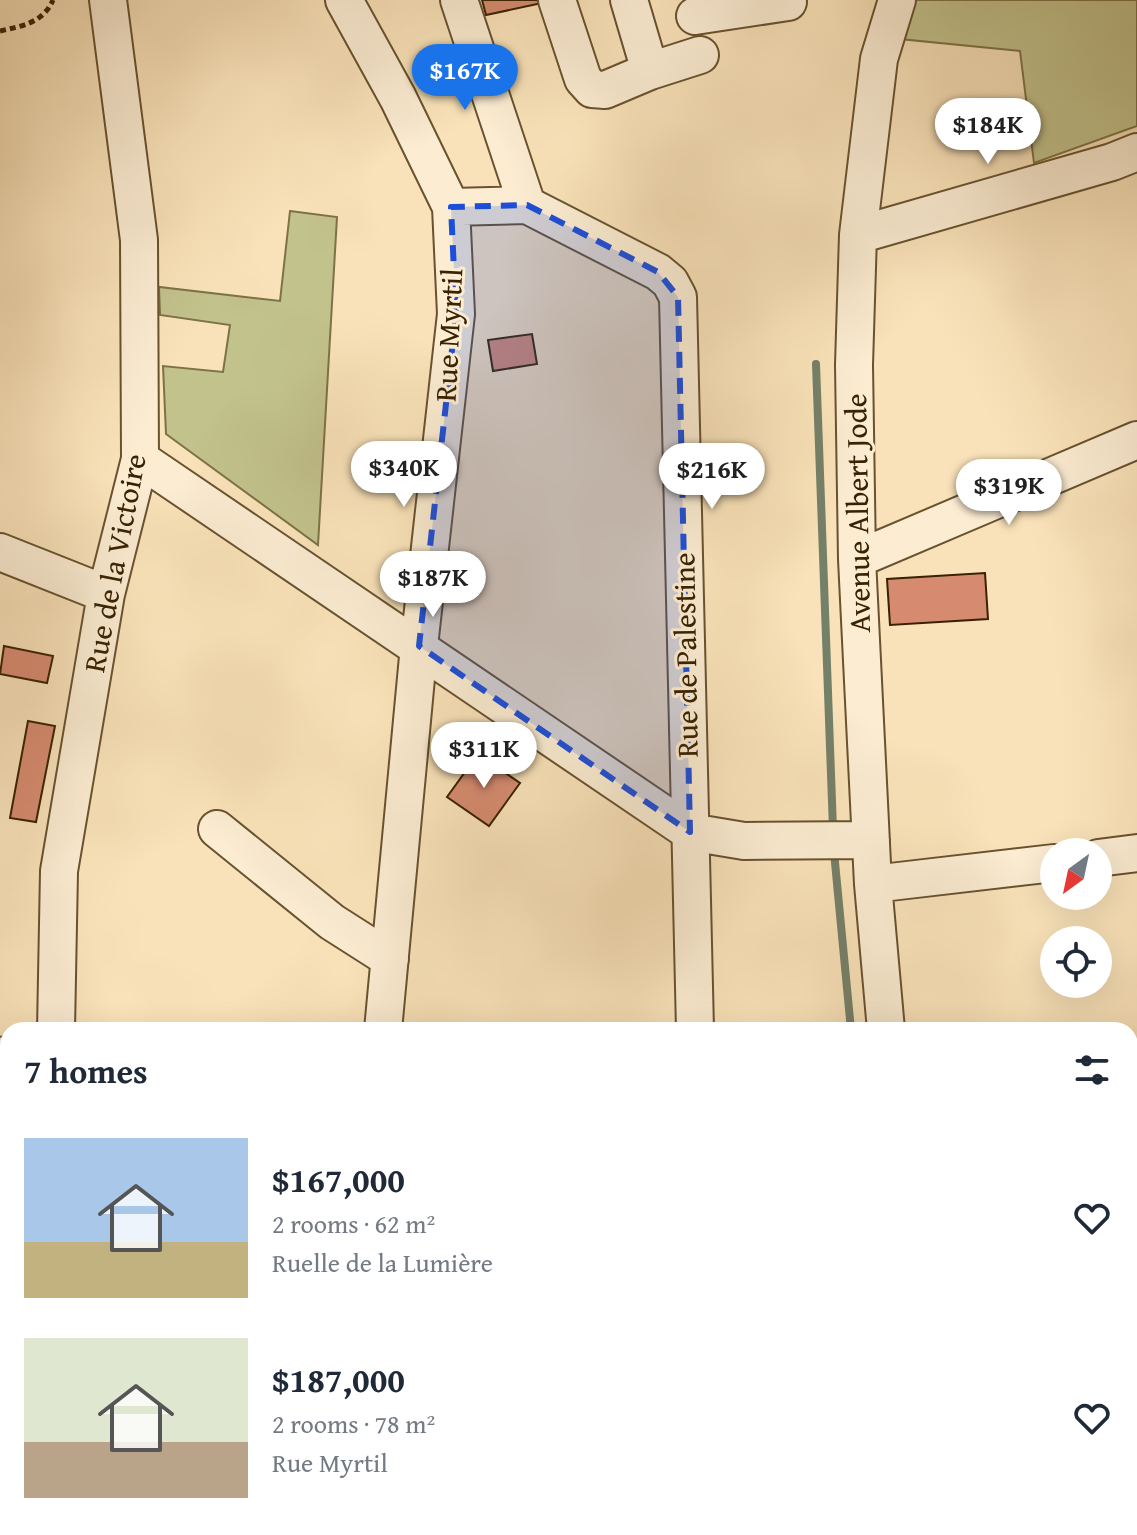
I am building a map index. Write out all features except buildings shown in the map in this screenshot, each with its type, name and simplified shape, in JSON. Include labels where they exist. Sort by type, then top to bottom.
[{"type":"street","name":"Rue de la Victoire","points":[[56,1022],[59,871],[106,594],[140,459],[139,240],[108,0]]},
{"type":"street","name":"Rue Myrtil","points":[[344,0],[398,98],[451,207],[456,314],[419,646],[384,1022]]},
{"type":"street","points":[[459,0],[527,205]]},
{"type":"street","points":[[557,0],[583,79],[592,89],[605,90],[650,71],[703,68],[694,8],[788,2]]},
{"type":"street","points":[[629,0],[650,71]]},
{"type":"street","name":"Avenue Albert Jode","points":[[885,1022],[873,884],[857,559],[854,365],[858,235],[879,59],[897,0]]},
{"type":"street","points":[[858,235],[1112,162],[1137,152]]},
{"type":"street","name":"Rue de Palestine","points":[[451,207],[527,205],[658,272],[670,282],[678,297],[695,1022]]},
{"type":"street","points":[[857,559],[1137,440]]},
{"type":"street","points":[[140,459],[690,832],[744,841],[871,840]]},
{"type":"street","points":[[0,552],[106,594]]},
{"type":"street","points":[[217,829],[332,922],[390,959]]},
{"type":"street","points":[[1112,856],[1137,853]]},
{"type":"street","points":[[873,884],[1040,865]]},
{"type":"path","points":[[0,31],[33,23],[51,6],[53,0]]},
{"type":"highlighted area","points":[[527,205],[658,272],[678,297],[690,832],[419,646],[456,314],[451,207]]},
{"type":"green space","points":[[910,0],[1137,0],[1137,126],[1034,163],[1020,51],[900,39]]},
{"type":"green space","points":[[290,211],[337,217],[318,545],[166,434],[163,366],[223,372],[230,325],[160,315],[159,287],[280,301]]},
{"type":"waterway","points":[[816,364],[833,829]]},
{"type":"waterway","points":[[834,852],[850,1022]]}]
